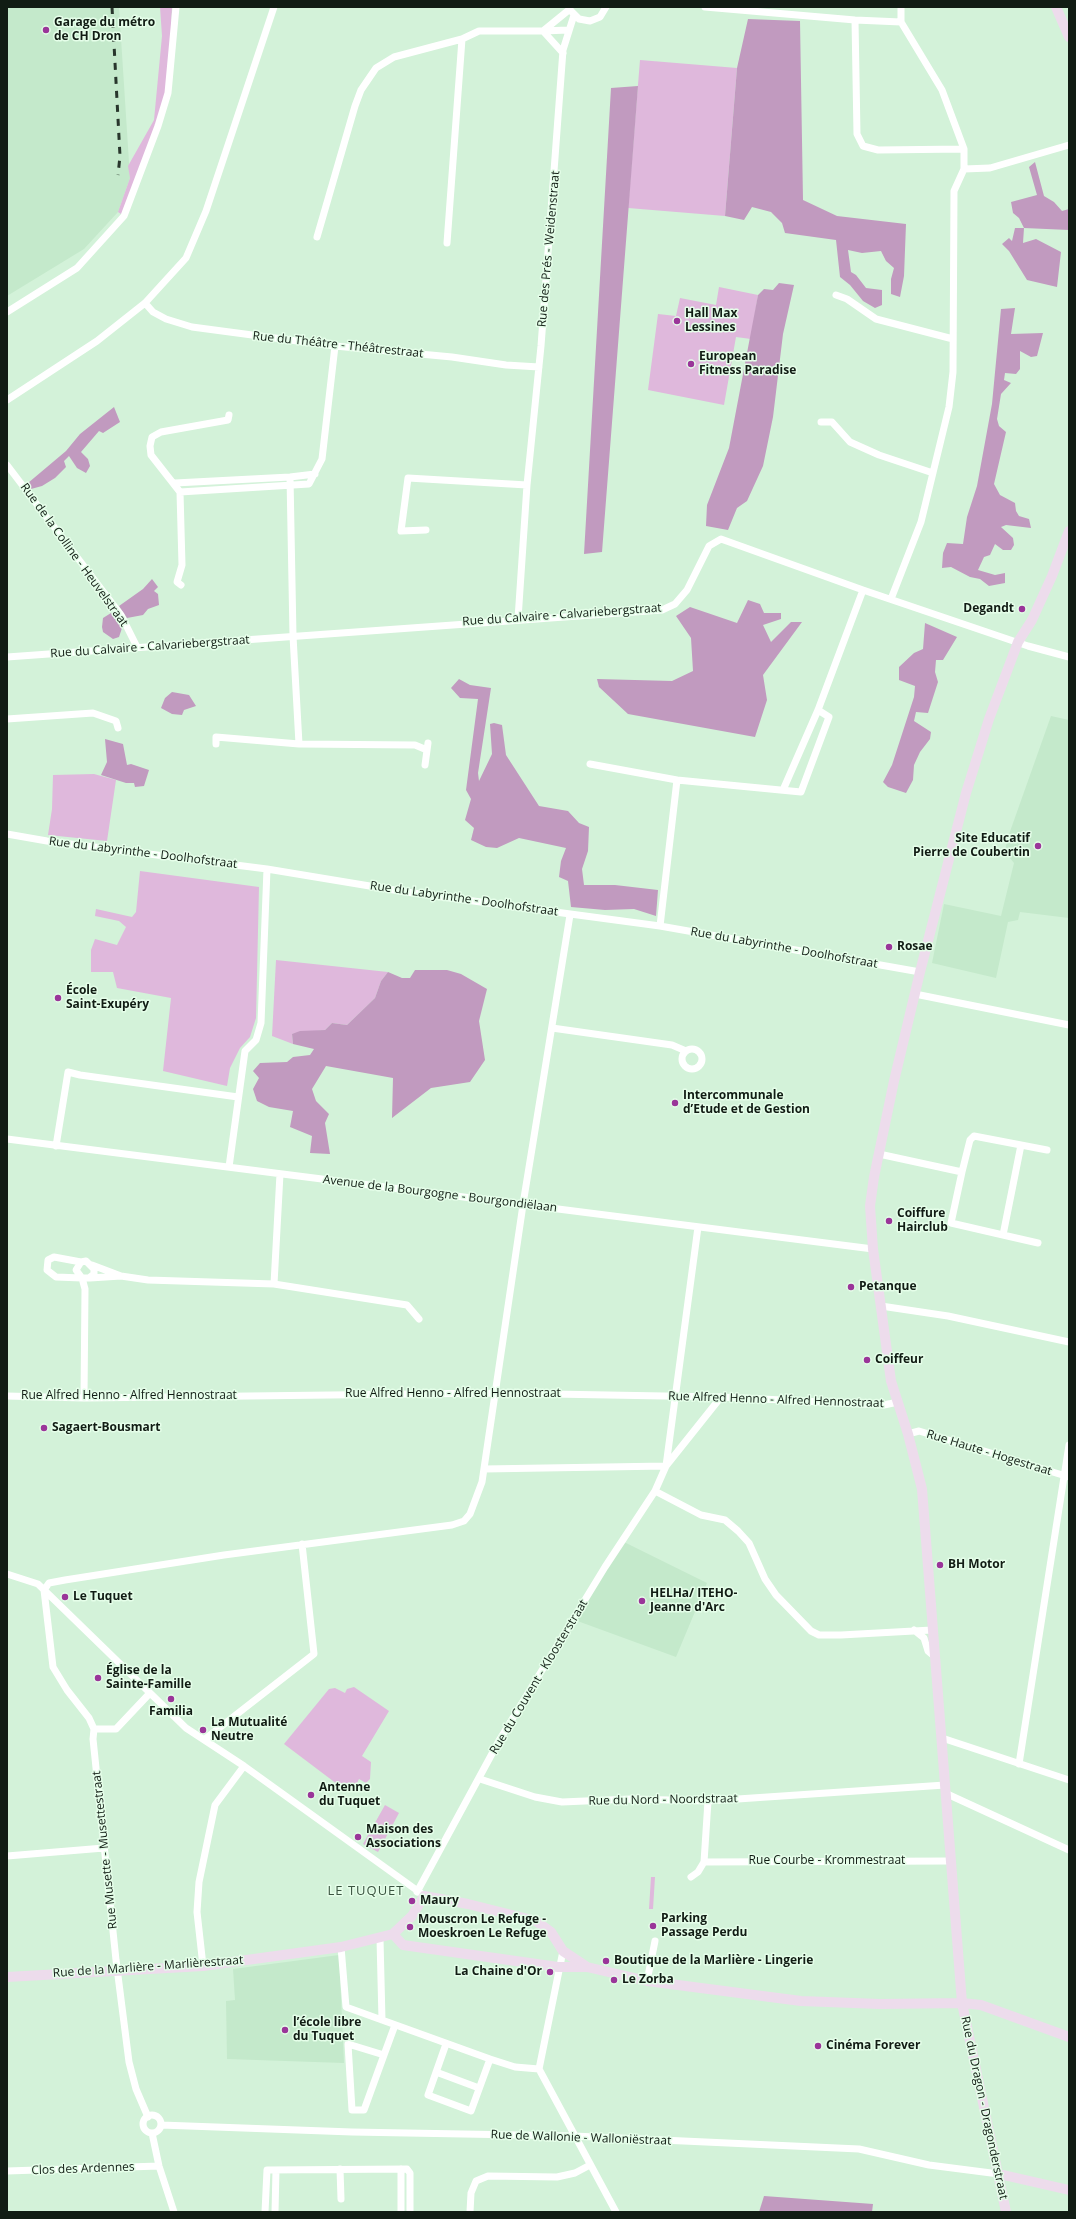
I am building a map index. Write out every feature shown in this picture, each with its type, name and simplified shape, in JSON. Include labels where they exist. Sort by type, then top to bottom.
[{"type":"street","points":[[7,312],[77,268],[124,216],[158,126],[168,93],[176,7]]},
{"type":"street","points":[[7,400],[97,341],[145,303],[186,258],[206,211],[274,7]]},
{"type":"street","points":[[543,31],[571,10],[584,21],[595,20],[604,12],[606,7]]},
{"type":"street","points":[[705,7],[855,20],[901,22]]},
{"type":"street","points":[[891,600],[920,522],[948,407],[953,372],[954,191],[964,169],[964,149],[942,90],[901,22],[901,7]]},
{"type":"street","points":[[1056,7],[1069,37]]},
{"type":"street","name":"Rue des Prés - Weidenstraat","points":[[518,619],[527,485],[539,367],[563,53],[571,10]]},
{"type":"street","points":[[855,20],[857,134],[863,146],[878,150],[964,149]]},
{"type":"street","points":[[317,237],[355,106],[369,76],[376,68],[394,57],[462,39],[479,30],[568,30]]},
{"type":"street","points":[[543,31],[563,53]]},
{"type":"street","points":[[447,243],[462,39]]},
{"type":"street","points":[[964,169],[990,168],[1069,144]]},
{"type":"street","points":[[836,295],[847,299],[876,318],[953,339]]},
{"type":"street","name":"Rue du Théâtre - Théâtrestraat","points":[[145,303],[153,312],[166,319],[192,327],[335,346],[452,357],[506,365],[539,367]]},
{"type":"street","points":[[180,492],[289,487],[309,484],[322,459],[335,346]]},
{"type":"street","points":[[181,585],[178,582],[182,565],[180,492],[151,455],[152,437],[161,432],[228,420],[230,415]]},
{"type":"street","points":[[821,422],[832,422],[850,442],[879,455],[933,473]]},
{"type":"street","name":"Rue de la Colline - Heuvelstraat","points":[[7,465],[121,615],[137,647]]},
{"type":"street","points":[[175,484],[290,477],[315,474]]},
{"type":"street","points":[[290,477],[293,636],[299,744]]},
{"type":"street","points":[[426,530],[401,531],[408,478],[527,485]]},
{"type":"street","name":"Rue du Dragon - Dragonderstraat","points":[[1006,2212],[962,2003],[922,1489],[908,1434],[891,1381],[873,1249],[870,1206],[879,1154],[920,972],[969,786],[989,718],[1018,642],[1032,620],[1052,576],[1069,531]]},
{"type":"street","name":"Rue du Calvaire - Calvariebergstraat","points":[[7,657],[518,619],[662,610],[675,604],[687,590],[710,546],[721,539],[891,600],[1018,642],[1069,657]]},
{"type":"street","points":[[783,790],[818,710],[863,590]]},
{"type":"street","points":[[590,764],[677,780],[801,792],[829,716],[818,710]]},
{"type":"street","points":[[7,719],[93,713],[116,721],[118,728]]},
{"type":"street","points":[[216,744],[216,737],[299,744],[428,746],[425,765]]},
{"type":"street","points":[[660,926],[677,780]]},
{"type":"street","name":"Rue du Labyrinthe - Doolhofstraat","points":[[7,834],[47,841],[267,869],[406,892],[660,926],[920,972]]},
{"type":"street","points":[[229,1167],[245,1051],[256,1040],[261,1023],[267,869]]},
{"type":"street","points":[[150,1694],[116,1729],[94,1729],[89,1718],[66,1690],[54,1667],[44,1590],[49,1583],[302,1544],[452,1525],[464,1521],[470,1514],[476,1502],[484,1469],[570,915]]},
{"type":"street","points":[[915,994],[1069,1026]]},
{"type":"street","points":[[552,1028],[672,1045],[686,1051]]},
{"type":"street","points":[[56,1146],[68,1072],[80,1075],[238,1097]]},
{"type":"street","points":[[1038,1243],[951,1223],[970,1140],[974,1136],[1047,1150]]},
{"type":"street","name":"Avenue de la Bourgogne - Bourgondiëlaan","points":[[7,1139],[873,1249]]},
{"type":"street","points":[[1003,1235],[1021,1145]]},
{"type":"street","points":[[879,1154],[962,1172]]},
{"type":"street","points":[[274,1284],[280,1174]]},
{"type":"street","name":"Rue du Couvent - Kloosterstraat","points":[[666,1466],[677,1396],[698,1227]]},
{"type":"street","points":[[121,1276],[86,1261],[81,1262],[54,1257],[48,1260],[47,1270],[56,1277],[86,1278],[121,1276],[148,1280],[274,1284],[407,1305],[420,1319]]},
{"type":"street","points":[[81,1262],[76,1270],[86,1278]]},
{"type":"street","points":[[86,1278],[94,1274],[92,1264]]},
{"type":"street","points":[[84,1398],[86,1278]]},
{"type":"street","points":[[881,1306],[948,1316],[1069,1342]]},
{"type":"street","name":"Rue Alfred Henno - Alfred Hennostraat","points":[[7,1396],[84,1398],[495,1393],[721,1397],[884,1405],[898,1402]]},
{"type":"street","name":"Rue du Couvent - Kloosterstraat","points":[[421,1894],[500,1739],[553,1651],[655,1491],[666,1466],[721,1397]]},
{"type":"street","name":"Rue Haute - Hogestraat","points":[[908,1434],[919,1431],[1067,1477]]},
{"type":"street","points":[[1020,1764],[1067,1477],[1069,1444]]},
{"type":"street","points":[[484,1469],[666,1466]]},
{"type":"street","points":[[655,1491],[701,1515],[725,1520],[738,1531],[748,1544],[765,1579],[776,1595],[811,1631],[819,1635],[840,1635],[932,1630]]},
{"type":"street","points":[[205,1739],[314,1654],[302,1544]]},
{"type":"street","points":[[7,1574],[38,1584],[186,1728],[205,1739],[244,1766],[421,1894],[536,1921],[551,1932],[563,1951],[587,1967]]},
{"type":"street","points":[[914,1630],[924,1638],[928,1651],[934,1656]]},
{"type":"street","name":"Rue Musette - Musettestraat","points":[[94,1729],[93,1739],[104,1848],[117,1970],[129,2062],[136,2089],[148,2117]]},
{"type":"street","points":[[942,1738],[1069,1780]]},
{"type":"street","points":[[203,1966],[197,1912],[199,1882],[215,1805],[244,1766]]},
{"type":"street","name":"Rue du Nord - Noordstraat","points":[[480,1779],[535,1797],[562,1802],[631,1799],[708,1801],[945,1789]]},
{"type":"street","points":[[945,1789],[1069,1850]]},
{"type":"street","points":[[690,1877],[698,1872],[704,1862],[708,1801]]},
{"type":"street","points":[[7,1856],[104,1848]]},
{"type":"street","name":"Rue Courbe - Krommestraat","points":[[704,1862],[951,1861]]},
{"type":"street","name":"Rue de la Marlière - Marlièrestraat","points":[[7,1977],[203,1966],[341,1947],[380,1939],[393,1934],[412,1916],[421,1894]]},
{"type":"street","points":[[393,1934],[403,1945],[558,1967],[587,1967],[647,1981],[801,2001],[880,2004],[962,2003],[981,2005],[1069,2037]]},
{"type":"street","points":[[380,1939],[382,2020]]},
{"type":"street","points":[[647,1981],[655,1941]]},
{"type":"street","points":[[341,1947],[346,2007],[490,2060],[515,2066],[539,2069]]},
{"type":"street","points":[[563,1951],[558,1967],[539,2069],[616,2212]]},
{"type":"street","points":[[384,2055],[348,2044],[352,2110],[364,2110],[395,2025]]},
{"type":"street","points":[[446,2044],[428,2095],[471,2111],[490,2060]]},
{"type":"street","points":[[436,2072],[479,2088]]},
{"type":"street","points":[[153,2116],[158,2118],[161,2125],[159,2130],[152,2133],[147,2131],[144,2127],[144,2121],[148,2117],[153,2116]]},
{"type":"street","name":"Rue de Wallonie - Walloniëstraat","points":[[161,2125],[352,2132],[574,2136],[859,2149],[929,2165],[998,2174]]},
{"type":"street","points":[[152,2133],[159,2166],[174,2212]]},
{"type":"street","points":[[470,2212],[471,2193],[476,2181],[488,2176],[557,2177],[575,2173],[590,2165]]},
{"type":"street","name":"Clos des Ardennes","points":[[7,2171],[159,2166]]},
{"type":"street","points":[[340,2169],[341,2199]]},
{"type":"street","points":[[401,2169],[401,2212]]},
{"type":"street","points":[[265,2212],[267,2170],[408,2169],[410,2173],[410,2212]]},
{"type":"street","points":[[274,2212],[276,2170]]},
{"type":"street","points":[[998,2174],[1069,2190]]},
{"type":"shaded area","points":[[7,7],[119,7],[130,178],[118,212],[84,249],[7,296]]},
{"type":"shaded area","points":[[160,7],[172,7],[168,93],[124,216],[118,212],[130,178],[128,166],[154,120],[162,36]]},
{"type":"shaded area","points":[[748,19],[800,21],[803,200],[837,216],[906,224],[904,276],[900,297],[891,294],[891,279],[894,268],[886,261],[881,251],[862,253],[848,250],[851,272],[856,275],[866,288],[882,290],[882,305],[875,308],[863,301],[850,285],[840,277],[836,240],[785,233],[782,223],[771,212],[752,207],[744,220],[725,216],[737,68]]},
{"type":"shaded area","points":[[640,60],[737,68],[725,216],[628,208]]},
{"type":"shaded area","points":[[638,86],[602,552],[584,554],[611,88]]},
{"type":"shaded area","points":[[1035,162],[1044,196],[1054,202],[1062,211],[1069,209],[1069,230],[1024,228],[1019,218],[1013,213],[1011,202],[1037,195],[1029,167]]},
{"type":"shaded area","points":[[1015,228],[1024,228],[1023,243],[1036,239],[1061,252],[1057,287],[1027,280],[1009,251],[1002,244],[1009,238],[1012,241]]},
{"type":"shaded area","points":[[779,283],[794,285],[783,334],[773,417],[763,466],[747,501],[737,508],[728,530],[706,526],[707,505],[729,448],[758,295],[764,289],[773,290]]},
{"type":"shaded area","name":"European Fitness Paradise","points":[[719,287],[758,295],[751,339],[736,337],[724,405],[648,390],[658,314],[676,316],[680,298],[716,305]]},
{"type":"shaded area","points":[[1015,308],[1011,334],[1043,333],[1037,356],[1031,357],[1020,351],[1020,369],[1016,374],[1005,373],[1004,380],[1011,383],[1001,394],[997,419],[999,426],[1006,432],[994,484],[1000,495],[1015,503],[1016,511],[1019,516],[1029,519],[1031,528],[1006,525],[1001,527],[1013,538],[1014,545],[1011,550],[1003,550],[995,544],[990,555],[984,557],[978,570],[995,575],[1005,573],[1005,583],[989,586],[980,579],[970,577],[951,567],[942,568],[943,553],[947,543],[963,544],[967,517],[977,486],[992,404],[1001,309]]},
{"type":"shaded area","points":[[114,407],[120,422],[103,433],[99,431],[81,452],[88,459],[90,466],[86,473],[77,468],[69,456],[64,461],[66,467],[55,478],[42,486],[31,489],[28,483],[66,451],[80,434]]},
{"type":"shaded area","points":[[152,579],[158,587],[154,591],[158,594],[159,605],[148,609],[143,615],[127,618],[119,606],[143,589]]},
{"type":"shaded area","points":[[748,600],[760,604],[764,613],[781,613],[781,619],[763,625],[771,642],[791,622],[802,622],[763,675],[767,700],[755,737],[628,714],[599,687],[597,679],[672,681],[693,671],[691,638],[676,616],[690,607],[737,623]]},
{"type":"shaded area","points":[[111,613],[123,625],[119,637],[113,639],[103,632],[102,627],[103,618]]},
{"type":"shaded area","points":[[925,623],[957,637],[943,660],[936,660],[935,672],[938,682],[928,713],[916,712],[914,721],[931,732],[930,739],[920,752],[914,765],[913,780],[906,793],[888,787],[883,782],[892,765],[914,697],[915,686],[899,680],[899,667],[914,653],[923,649]]},
{"type":"shaded area","points":[[459,679],[470,685],[491,688],[478,773],[479,781],[492,754],[490,724],[494,723],[502,725],[506,755],[539,806],[568,811],[579,823],[589,827],[588,851],[582,869],[584,885],[615,885],[658,890],[656,916],[634,909],[605,910],[571,907],[568,881],[559,877],[561,861],[566,848],[519,838],[497,848],[486,847],[471,840],[474,828],[465,820],[471,799],[466,790],[478,699],[460,698],[451,688]]},
{"type":"shaded area","points":[[172,692],[189,695],[196,706],[184,710],[182,715],[172,714],[161,708],[165,698]]},
{"type":"shaded area","name":"Site Educatif Pierre de Coubertin","points":[[1051,716],[1069,720],[1069,918],[1020,912],[1018,920],[1008,922],[996,978],[932,963],[944,904],[1001,916],[1014,863],[1005,852],[1007,840]]},
{"type":"shaded area","points":[[105,739],[123,744],[127,765],[131,764],[149,770],[144,786],[135,787],[134,783],[126,783],[101,775],[107,762]]},
{"type":"shaded area","points":[[94,774],[116,780],[107,841],[48,835],[52,809],[53,775]]},
{"type":"shaded area","points":[[140,871],[259,887],[256,1018],[250,1037],[240,1048],[230,1068],[227,1086],[163,1071],[171,998],[117,988],[113,972],[91,972],[91,950],[95,939],[117,945],[126,927],[119,921],[95,916],[96,909],[132,917],[136,912]]},
{"type":"shaded area","points":[[276,960],[388,972],[381,981],[375,998],[347,1025],[332,1023],[325,1030],[292,1034],[293,1044],[272,1036]]},
{"type":"shaded area","points":[[415,970],[447,970],[461,974],[487,989],[479,1021],[485,1060],[470,1082],[431,1088],[392,1118],[393,1078],[326,1066],[312,1089],[316,1101],[329,1114],[325,1123],[330,1154],[310,1153],[312,1136],[290,1127],[293,1111],[269,1107],[257,1101],[253,1089],[259,1078],[253,1071],[260,1063],[287,1062],[293,1057],[310,1055],[314,1049],[293,1044],[292,1034],[300,1031],[325,1030],[332,1023],[347,1025],[375,998],[381,981],[388,972],[402,978],[410,978]]},
{"type":"shaded area","name":"HELHa/ ITEHO- Jeanne d'Arc","points":[[624,1542],[707,1583],[676,1657],[572,1619]]},
{"type":"shaded area","points":[[354,1687],[389,1711],[362,1756],[371,1762],[370,1779],[366,1783],[359,1779],[356,1785],[359,1787],[355,1790],[337,1784],[284,1744],[329,1689],[335,1688],[345,1693],[347,1689]]},
{"type":"shaded area","points":[[385,1805],[399,1813],[378,1852],[363,1844]]},
{"type":"shaded area","points":[[651,1877],[655,1877],[653,1909],[649,1909]]},
{"type":"shaded area","name":"l’école libre du Tuquet","points":[[339,1955],[344,2063],[227,2059],[226,2001],[235,2000],[233,1969]]},
{"type":"shaded area","points":[[764,2196],[873,2204],[872,2212],[759,2212]]},
{"type":"railway","points":[[112,7],[120,156],[118,175]]},
{"type":"place","name":"Garage du métro de CH Dron","points":[[46,30]]},
{"type":"place","name":"Hall Max Lessines","points":[[677,321]]},
{"type":"place","name":"European Fitness Paradise","points":[[691,364]]},
{"type":"place","name":"Degandt","points":[[1022,609]]},
{"type":"place","name":"Site Educatif Pierre de Coubertin","points":[[1038,846]]},
{"type":"place","name":"Rosae","points":[[889,947]]},
{"type":"place","name":"École Saint-Exupéry","points":[[58,998]]},
{"type":"place","name":"Intercommunale d’Etude et de Gestion","points":[[675,1103]]},
{"type":"place","name":"Coiffure Hairclub","points":[[889,1221]]},
{"type":"place","name":"Petanque","points":[[851,1287]]},
{"type":"place","name":"Coiffeur","points":[[867,1360]]},
{"type":"place","name":"Sagaert-Bousmart","points":[[44,1428]]},
{"type":"place","name":"BH Motor","points":[[940,1565]]},
{"type":"place","name":"Le Tuquet","points":[[65,1597]]},
{"type":"place","name":"HELHa/ ITEHO- Jeanne d'Arc","points":[[642,1601]]},
{"type":"place","name":"Église de la Sainte-Famille","points":[[98,1678]]},
{"type":"place","name":"Familia","points":[[171,1699]]},
{"type":"place","name":"La Mutualité Neutre","points":[[203,1730]]},
{"type":"place","name":"Antenne du Tuquet","points":[[311,1795]]},
{"type":"place","name":"Maison des Associations","points":[[358,1837]]},
{"type":"place","name":"Maury","points":[[412,1901]]},
{"type":"place","name":"Parking Passage Perdu","points":[[653,1926]]},
{"type":"place","name":"Mouscron Le Refuge - Moeskroen Le Refuge","points":[[410,1927]]},
{"type":"place","name":"Boutique de la Marlière - Lingerie","points":[[606,1961]]},
{"type":"place","name":"La Chaine d'Or","points":[[550,1972]]},
{"type":"place","name":"Le Zorba","points":[[614,1980]]},
{"type":"place","name":"l’école libre du Tuquet","points":[[285,2030]]},
{"type":"place","name":"Cinéma Forever","points":[[818,2046]]},
{"type":"district","name":"LE TUQUET","points":[[366,1891]]}]
